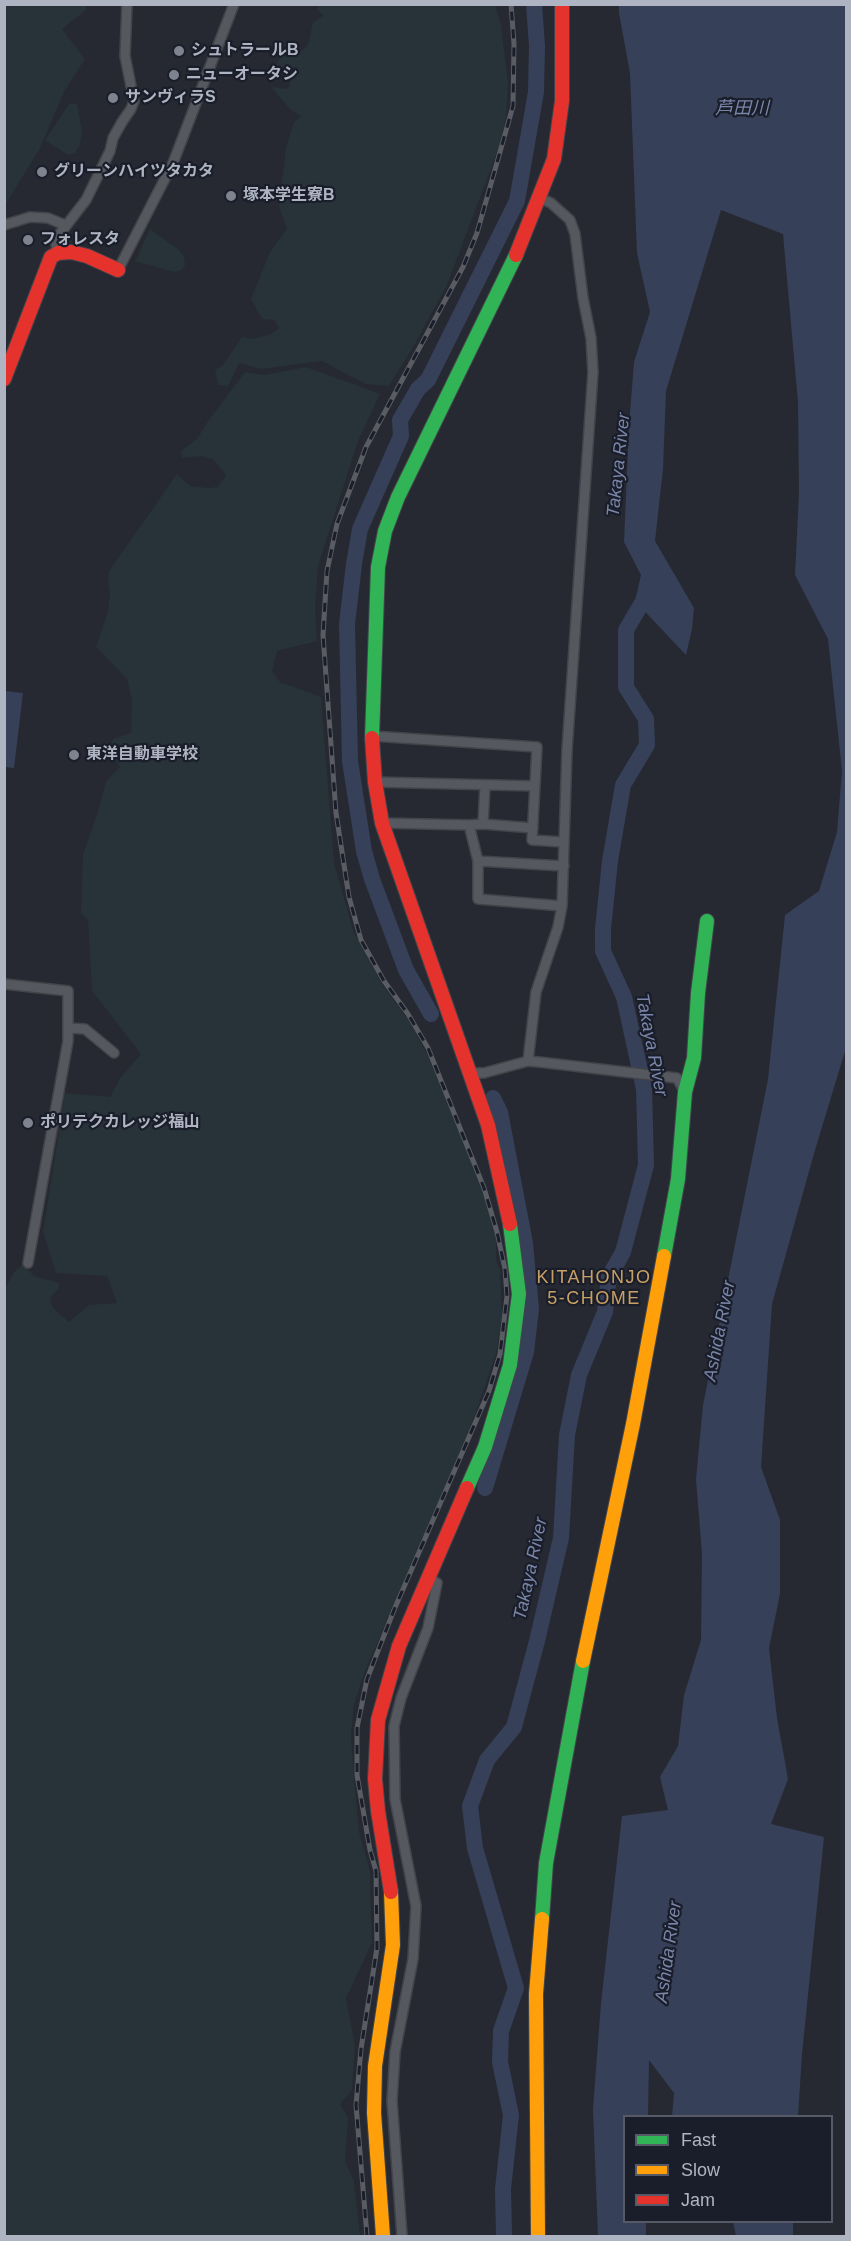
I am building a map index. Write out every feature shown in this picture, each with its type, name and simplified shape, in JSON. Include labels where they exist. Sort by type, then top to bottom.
[{"type":"street","points":[[58,253],[56,240],[86,200],[107,157],[113,138],[134,101],[125,56],[127,4]]},
{"type":"street","points":[[4,379],[51,257],[58,253],[71,252],[87,256],[118,270],[173,163],[234,4]]},
{"type":"street","points":[[383,2236],[374,2113],[375,2066],[393,1945],[393,1901],[375,1779],[378,1720],[399,1646],[485,1447],[499,1406],[510,1365],[519,1294],[510,1222],[488,1125],[382,823],[375,782],[372,736],[378,567],[385,531],[398,497],[517,252],[554,159],[562,101],[562,4]]},
{"type":"street","points":[[528,1061],[536,992],[558,927],[562,906],[563,842],[593,372],[591,338],[583,298],[575,234],[570,220],[550,203],[540,198]]},
{"type":"street","points":[[4,225],[30,217],[48,218],[65,225]]},
{"type":"street","points":[[372,736],[537,747],[531,840],[563,842]]},
{"type":"street","points":[[375,782],[535,786]]},
{"type":"street","points":[[483,824],[485,786]]},
{"type":"street","points":[[382,823],[483,824],[533,828]]},
{"type":"street","points":[[469,825],[478,861],[478,899],[562,906]]},
{"type":"street","points":[[478,861],[564,866]]},
{"type":"street","points":[[538,2236],[536,1994],[546,1863],[576,1695],[633,1424],[676,1191],[685,1092],[694,1058],[698,993],[707,921]]},
{"type":"street","points":[[4,984],[68,991],[68,1041],[28,1263]]},
{"type":"street","points":[[68,1028],[85,1029],[114,1053]]},
{"type":"street","points":[[471,1073],[484,1073],[528,1061],[677,1078],[685,1092]]},
{"type":"street","points":[[402,2236],[392,2101],[394,2052],[413,1959],[416,1906],[395,1799],[394,1726],[401,1698],[428,1628],[437,1583],[428,1578]]},
{"type":"shaded area","points":[[5,4],[86,5],[86,10],[62,29],[85,59],[65,90],[39,150],[5,205]]},
{"type":"shaded area","points":[[321,4],[495,5],[501,25],[508,84],[506,118],[498,150],[447,285],[389,386],[365,384],[322,361],[260,369],[239,363],[228,386],[218,385],[215,370],[223,365],[242,337],[254,339],[271,334],[279,328],[274,320],[262,319],[251,299],[270,252],[287,229],[279,207],[286,148],[294,122],[301,116],[291,110],[271,87],[288,89],[294,68],[276,66],[284,47],[300,52],[308,45],[313,22],[324,16],[317,9]]},
{"type":"shaded area","points":[[69,104],[77,104],[82,131],[80,145],[75,153],[68,155],[45,140]]},
{"type":"shaded area","points":[[150,229],[179,250],[184,257],[185,266],[182,270],[175,272],[135,261]]},
{"type":"shaded area","points":[[306,367],[380,394],[358,441],[318,566],[315,607],[317,641],[277,651],[272,671],[280,682],[321,697],[334,863],[354,933],[382,984],[409,1021],[429,1058],[483,1191],[496,1233],[496,1261],[500,1269],[502,1316],[496,1354],[470,1429],[365,1671],[354,1704],[351,1736],[353,1766],[359,1832],[370,1871],[372,1943],[346,1998],[355,2045],[352,2090],[340,2104],[348,2118],[345,2161],[354,2181],[360,2236],[5,2236],[5,1289],[14,1272],[23,1264],[34,1276],[59,1283],[59,1288],[50,1298],[53,1308],[69,1322],[89,1305],[117,1303],[107,1276],[56,1273],[43,1232],[65,1093],[110,1097],[121,1077],[141,1054],[92,991],[88,920],[81,913],[83,854],[106,781],[120,767],[109,749],[113,739],[131,733],[132,700],[127,679],[96,647],[108,611],[109,571],[177,474],[190,486],[208,488],[218,487],[226,475],[213,459],[201,456],[182,458],[181,451],[197,439],[245,372],[265,375]]},
{"type":"water","name":"芦田川","points":[[619,5],[846,5],[846,1048],[772,1304],[761,1467],[780,1520],[780,1594],[769,1648],[777,1718],[788,1779],[771,1824],[824,1837],[798,2115],[672,2115],[674,2093],[649,2060],[648,2115],[623,2115],[623,2223],[646,2223],[646,2236],[598,2236],[593,2109],[601,2003],[622,1816],[668,1810],[660,1777],[678,1746],[684,1695],[701,1640],[702,1554],[696,1479],[703,1405],[768,1079],[785,915],[819,891],[837,832],[842,771],[828,639],[795,575],[799,493],[798,402],[783,234],[721,210],[666,391],[663,469],[655,541],[694,608],[686,655],[635,601],[641,575],[624,542],[629,426],[634,362],[650,312],[637,253],[630,73]]},
{"type":"water","points":[[5,691],[23,693],[14,768],[5,767]]},
{"type":"water","points":[[733,2223],[793,2223],[793,2236],[736,2236]]},
{"type":"waterway","points":[[431,1014],[406,970],[364,851],[350,761],[347,624],[360,529],[401,436],[400,420],[418,389],[428,380],[517,201],[536,92],[537,46],[534,4]]},
{"type":"waterway","name":"Takaya River","points":[[504,2236],[503,2189],[511,2115],[500,2062],[501,2031],[516,1988],[475,1848],[470,1806],[487,1760],[514,1727],[561,1538],[567,1435],[579,1375],[605,1312],[609,1277],[623,1252],[646,1165],[644,1089],[624,997],[603,951],[603,929],[610,861],[623,785],[647,745],[646,719],[626,687],[626,630],[649,591],[649,587]]},
{"type":"waterway","points":[[485,1488],[526,1352],[531,1309],[525,1243],[500,1112],[493,1098]]},
{"type":"railway","points":[[367,2236],[356,2105],[361,2049],[377,1948],[376,1871],[370,1850],[357,1775],[357,1728],[367,1679],[394,1610],[489,1391],[500,1354],[507,1296],[505,1269],[484,1188],[428,1048],[408,1014],[384,981],[361,940],[349,897],[336,813],[323,635],[327,571],[337,524],[366,447],[463,267],[477,233],[513,106],[514,44],[511,4]]},
{"type":"traffic: fast","points":[[372,738],[378,567],[385,531],[398,497],[516,255]]},
{"type":"traffic: fast","points":[[664,1256],[678,1179],[685,1092],[694,1058],[698,993],[707,921]]},
{"type":"traffic: fast","points":[[467,1488],[485,1447],[510,1365],[519,1294],[510,1224]]},
{"type":"traffic: fast","points":[[542,1919],[546,1863],[583,1661]]},
{"type":"traffic: slow","points":[[583,1661],[633,1424],[664,1256]]},
{"type":"traffic: slow","points":[[383,2236],[374,2113],[375,2066],[393,1945],[391,1892]]},
{"type":"traffic: slow","points":[[538,2236],[536,1994],[542,1919]]},
{"type":"traffic: jam","points":[[516,255],[554,159],[562,101],[562,4]]},
{"type":"traffic: jam","points":[[4,379],[51,257],[58,253],[71,252],[87,256],[118,270]]},
{"type":"traffic: jam","points":[[372,738],[375,782],[382,823],[488,1125],[510,1224]]},
{"type":"traffic: jam","points":[[391,1892],[375,1779],[378,1720],[399,1646],[467,1488]]},
{"type":"place","name":"シュトラールB","points":[[179,51]]},
{"type":"place","name":"ニューオータシ","points":[[174,75]]},
{"type":"place","name":"サンヴィラS","points":[[113,98]]},
{"type":"place","name":"グリーンハイツタカタ","points":[[42,172]]},
{"type":"place","name":"塚本学生寮B","points":[[231,196]]},
{"type":"place","name":"フォレスタ","points":[[28,240]]},
{"type":"place","name":"東洋自動車学校","points":[[74,755]]},
{"type":"place","name":"ポリテクカレッジ福山","points":[[28,1123]]},
{"type":"district","name":"KITAHONJO 5-CHOME","points":[[594,1288]]},
{"type":"water label","name":"Ashida River","points":[[720,1331]]},
{"type":"water label","name":"Ashida River","points":[[669,1952]]}]
